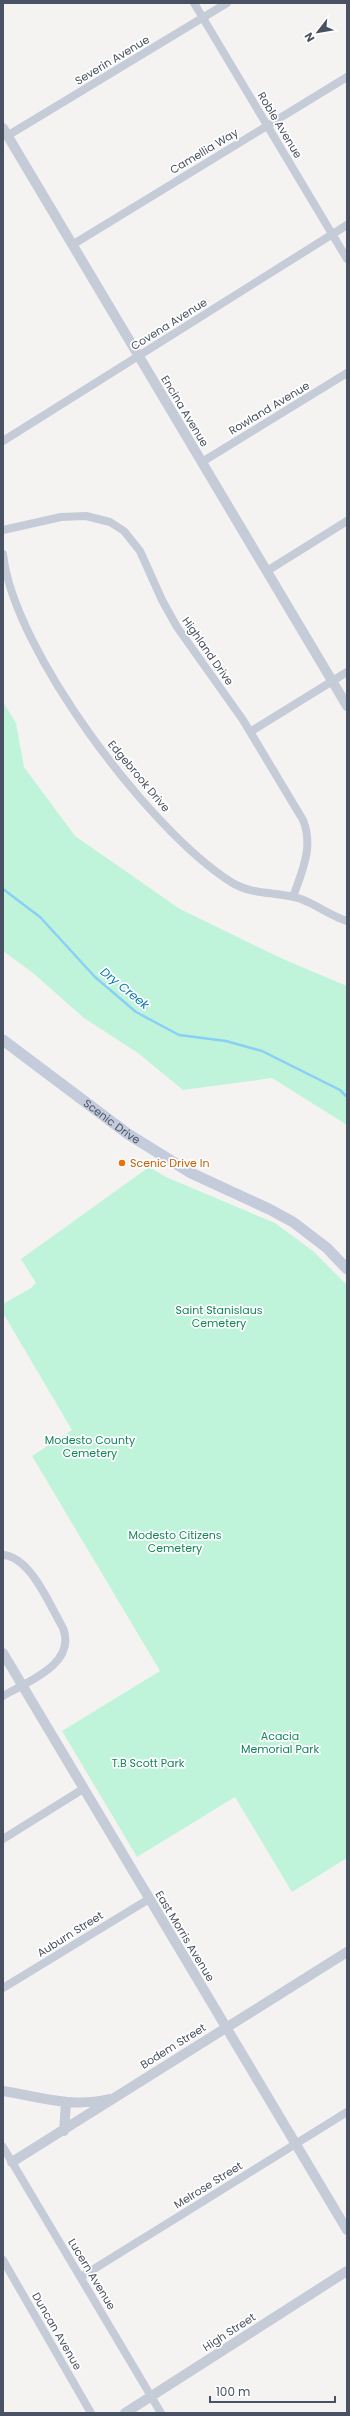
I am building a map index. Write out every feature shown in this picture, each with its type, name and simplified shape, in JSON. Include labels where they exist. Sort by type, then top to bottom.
[{"type":"main road","name":"Scenic Drive","points":[[3,1040],[128,1134],[191,1173],[269,1208],[293,1222],[321,1243],[347,1269]]},
{"type":"street","name":"Roble Avenue","points":[[194,3],[347,259]]},
{"type":"street","name":"Severin Avenue","points":[[5,132],[227,3]]},
{"type":"street","name":"Camellia Way","points":[[72,245],[347,77]]},
{"type":"street","name":"Encina Avenue","points":[[5,132],[347,706]]},
{"type":"street","name":"Covena Avenue","points":[[3,441],[347,225]]},
{"type":"street","name":"Rowland Avenue","points":[[202,462],[347,373]]},
{"type":"street","name":"Highland Drive","points":[[3,530],[61,517],[86,516],[110,522],[124,531],[140,551],[162,600],[177,627],[250,732],[293,802],[306,828],[308,852],[293,897]]},
{"type":"street","points":[[267,571],[347,521]]},
{"type":"street","name":"Edgebrook Drive","points":[[3,554],[11,591],[45,661],[88,731],[134,791],[189,848],[231,882],[253,891],[293,897],[347,921]]},
{"type":"street","points":[[250,732],[347,672]]},
{"type":"street","points":[[3,1555],[15,1558],[28,1568],[63,1628],[66,1638],[64,1652],[55,1665],[3,1696]]},
{"type":"street","name":"East Morris Avenue","points":[[3,1653],[83,1790],[347,2230]]},
{"type":"street","points":[[3,1839],[83,1790]]},
{"type":"street","name":"Auburn Street","points":[[3,1988],[149,1899]]},
{"type":"street","name":"Bodem Street","points":[[12,2162],[64,2131],[115,2097],[347,1952]]},
{"type":"street","points":[[3,2091],[66,2103],[82,2104],[115,2097]]},
{"type":"street","points":[[64,2131],[66,2103]]},
{"type":"street","name":"Melrose Street","points":[[81,2277],[347,2112]]},
{"type":"street","name":"Lucern Avenue","points":[[3,2147],[161,2413]]},
{"type":"street","name":"Duncan Avenue","points":[[3,2260],[91,2413]]},
{"type":"street","name":"High Street","points":[[125,2413],[347,2271]]},
{"type":"green space","points":[[3,702],[16,723],[24,767],[75,836],[180,909],[283,959],[347,986],[347,1125],[272,1078],[183,1090],[138,1053],[84,1018],[33,973],[3,951]]},
{"type":"green space","points":[[149,1167],[166,1177],[275,1223],[313,1251],[347,1285],[347,1858],[292,1892],[235,1797],[137,1857],[62,1731],[160,1671],[32,1456],[72,1430],[3,1313],[3,1304],[31,1288],[36,1283],[21,1259]]},
{"type":"waterway","name":"Dry Creek","points":[[3,889],[40,917],[95,977],[136,1012],[179,1035],[226,1041],[262,1051],[340,1090],[347,1097]]},
{"type":"place","name":"Scenic Drive In","points":[[122,1163]]},
{"type":"park label","name":"Saint Stanislaus Cemetery","points":[[219,1316]]},
{"type":"park label","name":"Modesto County Cemetery","points":[[90,1446]]},
{"type":"park label","name":"Modesto Citizens Cemetery","points":[[175,1541]]},
{"type":"park label","name":"Acacia Memorial Park","points":[[280,1742]]},
{"type":"park label","name":"T.B Scott Park","points":[[148,1763]]}]
